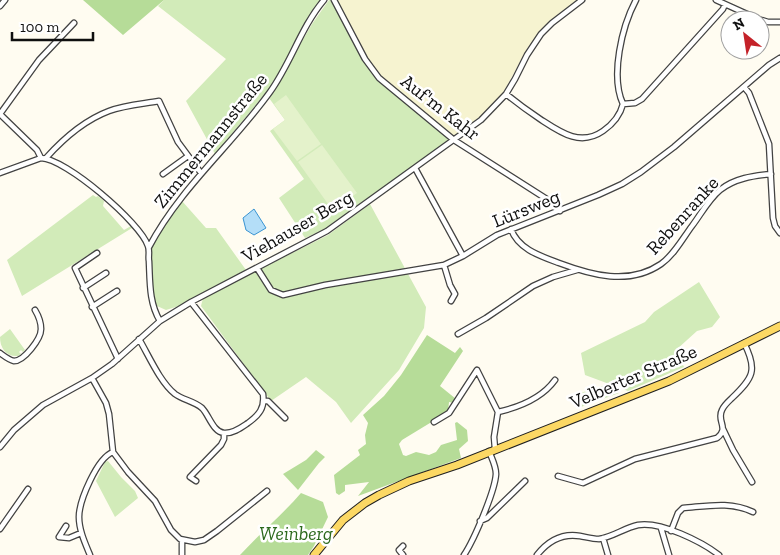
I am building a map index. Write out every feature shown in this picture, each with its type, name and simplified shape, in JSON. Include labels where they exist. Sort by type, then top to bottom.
[{"type":"main road","name":"Velberter Straße","points":[[314,555],[334,528],[352,512],[397,486],[457,465],[666,382],[780,326]]},
{"type":"street","points":[[0,6],[4,0]]},
{"type":"street","name":"Zimmermannstraße","points":[[149,247],[159,227],[271,91],[311,19],[324,0]]},
{"type":"street","name":"Auf'm Kahr","points":[[334,0],[354,41],[379,78],[454,140],[560,210]]},
{"type":"street","name":"Viehauser Berg","points":[[0,447],[14,430],[43,405],[92,378],[118,359],[160,321],[192,302],[327,231],[487,115],[506,94],[537,39],[552,23],[582,0]]},
{"type":"street","points":[[506,94],[563,134],[574,137],[590,137],[601,133],[617,118],[623,104],[619,92],[618,77],[620,48],[627,18],[636,0]]},
{"type":"street","points":[[716,0],[768,22],[780,22]]},
{"type":"street","points":[[623,104],[635,103],[642,99],[726,4]]},
{"type":"street","points":[[74,23],[39,60],[0,114],[44,158],[70,169],[120,209],[136,227],[149,247],[152,303],[160,321]]},
{"type":"street","name":"Lürsweg","points":[[257,268],[271,290],[283,295],[444,264],[463,256],[497,235],[598,195],[641,172],[674,147],[780,58]]},
{"type":"street","points":[[744,87],[749,93],[767,136],[770,150],[773,218],[775,226],[780,233]]},
{"type":"street","points":[[0,173],[44,158],[79,128],[105,112],[159,101],[178,142],[201,174]]},
{"type":"street","points":[[163,174],[188,156]]},
{"type":"street","points":[[415,168],[463,256]]},
{"type":"street","name":"Rebenranke","points":[[511,229],[516,240],[522,246],[577,270],[614,278],[630,277],[661,264],[672,253],[720,190],[732,182],[748,177],[771,174]]},
{"type":"street","points":[[96,253],[75,268],[118,359]]},
{"type":"street","points":[[444,264],[450,285],[456,294],[451,301]]},
{"type":"street","points":[[458,334],[486,318],[532,286],[577,270]]},
{"type":"street","points":[[83,288],[106,273]]},
{"type":"street","points":[[92,307],[117,291]]},
{"type":"street","points":[[139,339],[167,386],[176,395],[197,404],[218,431],[224,433],[232,432],[252,420],[260,412],[264,401],[263,394],[192,302]]},
{"type":"street","points":[[0,353],[12,361],[25,355],[33,346],[40,334],[41,328],[35,310]]},
{"type":"street","points":[[744,343],[751,357],[751,374],[748,382],[722,409],[720,415],[733,450],[752,482]]},
{"type":"street","points":[[434,422],[449,413],[477,370],[498,412],[492,450],[496,476],[480,522],[464,555]]},
{"type":"street","points":[[92,378],[106,403],[113,452],[128,472],[152,497],[171,530],[182,540],[195,542],[204,540],[267,491]]},
{"type":"street","name":"Velberter Straße","points":[[498,412],[516,408],[531,401],[550,387],[555,380]]},
{"type":"street","points":[[264,401],[268,401],[285,418]]},
{"type":"street","points":[[558,476],[583,483],[635,459],[717,438],[722,435],[724,429]]},
{"type":"street","points":[[196,481],[190,477],[221,445],[224,433]]},
{"type":"street","points":[[90,555],[81,532],[79,517],[81,502],[105,456],[113,452]]},
{"type":"street","points":[[480,522],[487,518],[525,482]]},
{"type":"street","points":[[0,529],[28,489]]},
{"type":"street","points":[[671,531],[678,513],[683,508],[726,505],[741,506],[753,512]]},
{"type":"street","points":[[537,555],[545,546],[561,536],[603,538],[638,525],[655,526],[671,531],[706,546],[720,555]]},
{"type":"street","points":[[66,526],[59,537],[69,538],[81,532]]},
{"type":"street","points":[[661,528],[669,555]]},
{"type":"street","points":[[603,538],[608,555]]},
{"type":"street","points":[[182,540],[182,555]]},
{"type":"street","points":[[403,555],[399,550],[404,546]]},
{"type":"shaded area","points":[[338,0],[577,0],[549,22],[528,47],[503,93],[486,112],[451,139],[372,74]]},
{"type":"green space","points":[[83,0],[164,0],[123,35]]},
{"type":"green space","points":[[164,0],[321,0],[274,83],[215,154],[186,101],[226,59],[158,6]]},
{"type":"green space","points":[[329,0],[338,0],[372,74],[451,139],[325,229],[305,238],[279,198],[304,179],[270,131],[285,120],[269,98],[312,24]]},
{"type":"green space","points":[[286,95],[321,144],[297,161],[273,129],[285,120],[274,104]]},
{"type":"green space","points":[[322,145],[357,193],[333,211],[298,162]]},
{"type":"green space","points":[[93,195],[98,196],[104,201],[103,206],[124,230],[131,226],[132,228],[22,296],[7,260]]},
{"type":"green space","points":[[182,201],[206,228],[216,228],[246,270],[182,305],[166,310],[157,306],[154,300],[150,248],[161,228]]},
{"type":"green space","points":[[370,204],[426,307],[424,328],[399,370],[351,423],[336,402],[306,377],[271,401],[201,306],[203,298],[328,235]]},
{"type":"green space","points":[[699,282],[720,317],[712,327],[697,331],[676,350],[684,367],[628,391],[585,375],[581,353],[645,322],[654,312]]},
{"type":"green space","points":[[10,329],[25,350],[23,352],[21,350],[19,352],[21,354],[18,356],[10,355],[4,351],[1,345],[0,337]]},
{"type":"green space","points":[[427,335],[455,353],[460,347],[463,351],[440,386],[456,399],[454,403],[449,402],[448,412],[402,440],[399,444],[403,455],[406,456],[416,452],[429,455],[436,452],[441,445],[457,440],[455,423],[457,422],[467,430],[468,441],[459,449],[461,458],[358,496],[369,482],[345,485],[345,491],[339,495],[336,493],[334,475],[360,455],[358,450],[366,444],[365,435],[368,423],[363,415],[384,396],[401,375]]},
{"type":"green space","points":[[603,386],[619,393],[581,407],[577,394]]},
{"type":"green space","points":[[316,450],[325,457],[298,490],[283,474],[306,460]]},
{"type":"green space","points":[[108,461],[135,491],[138,498],[115,517],[96,481],[105,462]]},
{"type":"green space","name":"Weinberg","points":[[301,493],[323,502],[328,517],[308,555],[240,555],[286,509]]},
{"type":"water","points":[[254,209],[266,228],[254,235],[246,230],[243,218]]}]
